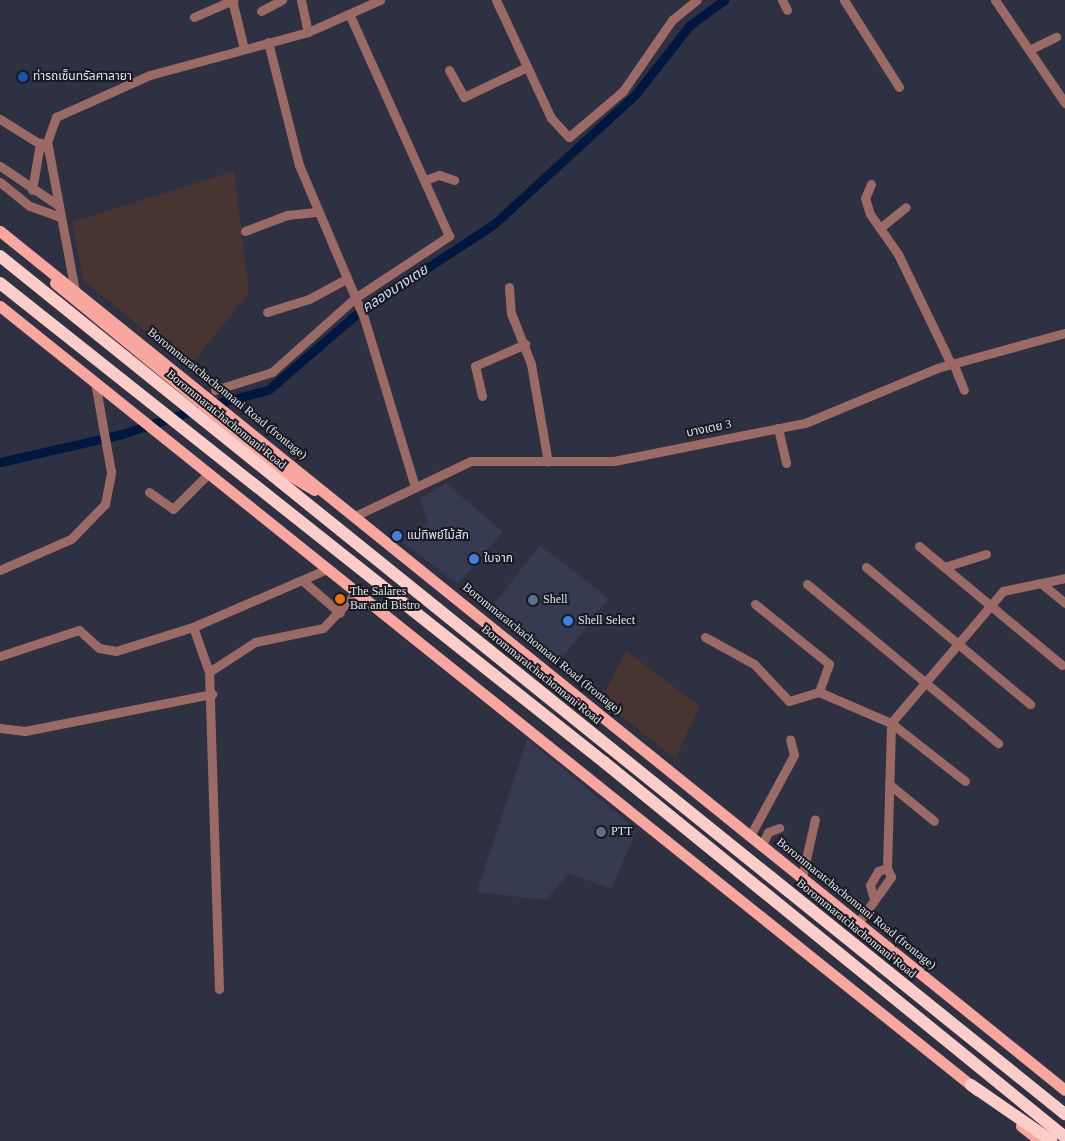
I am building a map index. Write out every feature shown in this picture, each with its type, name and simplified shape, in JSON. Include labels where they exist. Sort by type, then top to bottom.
[{"type":"highway","name":"Borommaratchachonnani Road","points":[[0,256],[178,399],[218,418],[1065,1114]]},
{"type":"highway","points":[[0,283],[194,435],[1065,1137]]},
{"type":"highway","points":[[971,1085],[1052,1141]]},
{"type":"main road","name":"Borommaratchachonnani Road (frontage)","points":[[0,231],[200,389],[218,418],[286,473],[351,513],[1065,1090]]},
{"type":"main road","points":[[0,238],[218,418]]},
{"type":"main road","points":[[0,301],[188,448],[289,530],[331,571]]},
{"type":"main road","points":[[0,306],[1040,1141]]},
{"type":"street","points":[[194,17],[232,0],[244,49]]},
{"type":"street","points":[[261,11],[282,0]]},
{"type":"street","points":[[301,0],[308,32]]},
{"type":"street","points":[[75,291],[48,149],[49,128],[67,110],[150,75],[308,32],[380,0]]},
{"type":"street","points":[[496,0],[551,118],[562,134],[573,137],[637,75],[682,10],[697,0]]},
{"type":"street","points":[[680,0],[682,10]]},
{"type":"street","points":[[782,0],[787,10]]},
{"type":"street","points":[[844,0],[899,87]]},
{"type":"street","points":[[995,0],[1031,49],[1065,102]]},
{"type":"street","points":[[215,390],[272,372],[356,301],[450,236],[349,14]]},
{"type":"street","points":[[1031,49],[1056,37]]},
{"type":"street","points":[[268,42],[299,165],[364,318],[415,487]]},
{"type":"street","points":[[449,70],[464,97],[527,66]]},
{"type":"street","points":[[0,119],[48,149]]},
{"type":"street","points":[[32,190],[40,144]]},
{"type":"street","points":[[0,166],[32,190],[59,206]]},
{"type":"street","points":[[425,180],[439,175],[454,180]]},
{"type":"street","points":[[0,182],[30,206],[61,217]]},
{"type":"street","points":[[871,184],[865,205],[898,254],[964,390]]},
{"type":"street","points":[[880,228],[906,207]]},
{"type":"street","points":[[245,231],[287,215],[318,212]]},
{"type":"street","points":[[267,312],[309,299],[346,279]]},
{"type":"street","points":[[509,287],[511,313],[525,344],[548,462]]},
{"type":"street","name":"บางเตย 3","points":[[351,513],[482,459],[548,462],[614,461],[828,416],[952,364],[1065,333]]},
{"type":"street","points":[[482,396],[475,366],[525,344]]},
{"type":"street","points":[[0,570],[64,544],[93,522],[110,491],[108,447],[95,382]]},
{"type":"street","points":[[778,428],[786,463]]},
{"type":"street","points":[[149,492],[173,509],[208,474]]},
{"type":"street","points":[[919,546],[1062,665]]},
{"type":"street","points":[[944,567],[986,554]]},
{"type":"street","points":[[866,567],[1030,704]]},
{"type":"street","points":[[0,656],[79,630],[109,652],[193,627],[302,580],[331,571]]},
{"type":"street","points":[[858,923],[873,896],[883,892],[891,877],[887,868],[891,723],[957,644],[1009,588],[1065,578]]},
{"type":"street","points":[[302,580],[340,613]]},
{"type":"street","points":[[1041,583],[1065,603]]},
{"type":"street","points":[[807,584],[998,742]]},
{"type":"street","points":[[209,672],[255,642],[318,630],[340,613],[357,592]]},
{"type":"street","points":[[754,604],[829,664],[819,692]]},
{"type":"street","points":[[193,627],[209,672],[212,694],[219,988]]},
{"type":"street","points":[[705,637],[754,664],[789,701],[819,692],[891,723],[965,781]]},
{"type":"street","points":[[0,728],[25,730],[212,694]]},
{"type":"street","points":[[750,836],[794,756],[790,739]]},
{"type":"street","points":[[889,784],[934,821]]},
{"type":"street","points":[[802,877],[815,819]]},
{"type":"street","points":[[762,845],[768,832],[779,828]]},
{"type":"street","points":[[873,896],[870,885],[878,871],[887,868]]},
{"type":"shaded area","points":[[234,171],[249,293],[189,367],[83,280],[72,222]]},
{"type":"shaded area","points":[[446,483],[503,532],[458,584],[400,540],[428,523],[420,498]]},
{"type":"shaded area","points":[[540,545],[609,599],[557,664],[489,610]]},
{"type":"shaded area","points":[[626,651],[700,706],[675,759],[601,700]]},
{"type":"shaded area","points":[[527,739],[637,830],[611,889],[569,873],[546,900],[477,892]]},
{"type":"waterway","name":"คลองบางเตย","points":[[210,405],[268,390],[354,316],[494,224],[635,95],[689,26],[724,0]]},
{"type":"waterway","name":"คลองบางเตย","points":[[0,462],[122,434],[195,410]]},
{"type":"place","name":"ท่ารถเซ็นทรัลศาลายา","points":[[23,77]]},
{"type":"place","name":"แม่ทิพย์ไม้สัก","points":[[397,536]]},
{"type":"place","name":"ใบจาก","points":[[474,559]]},
{"type":"place","name":"The Salares Bar and Bistro","points":[[340,599]]},
{"type":"place","name":"Shell","points":[[533,600]]},
{"type":"place","name":"Shell Select","points":[[568,621]]},
{"type":"place","name":"PTT","points":[[601,832]]}]
